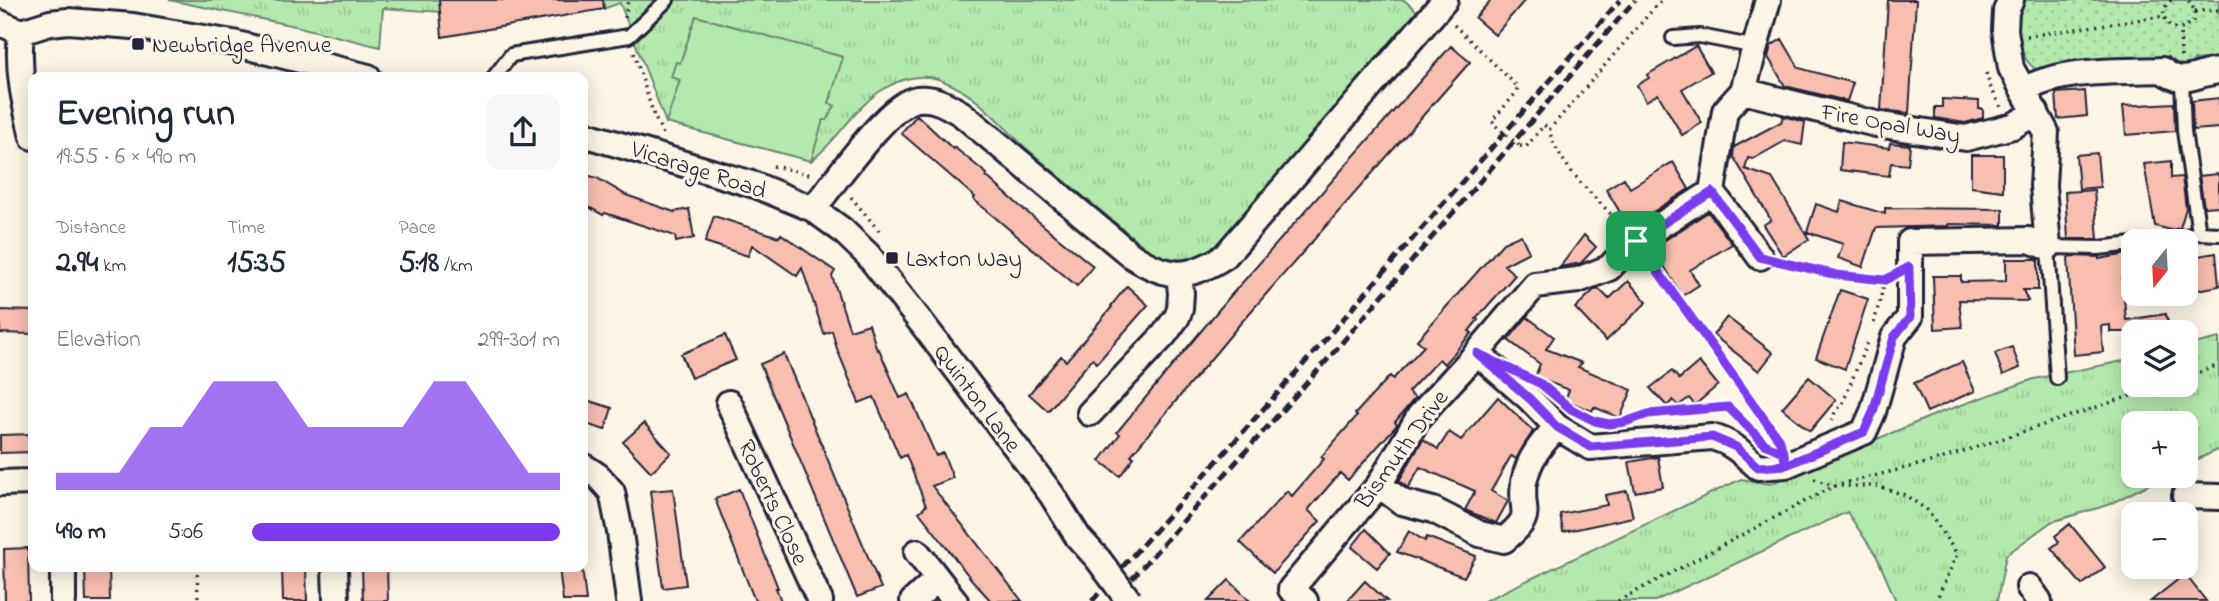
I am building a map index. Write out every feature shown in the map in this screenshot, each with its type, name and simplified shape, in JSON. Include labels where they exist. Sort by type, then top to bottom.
[{"type":"street","points":[[1760,257],[1712,192],[1725,111],[1743,91],[1768,0]]},
{"type":"street","points":[[1477,353],[1530,399],[1557,427],[1591,447],[1712,437],[1736,447],[1758,467],[1781,455],[1864,432],[1873,412],[1894,337],[1910,317],[1910,242],[2029,240],[2048,247],[2043,186],[2046,132],[2011,68],[2006,39],[2006,11],[2011,0]]},
{"type":"street","points":[[813,209],[879,126],[914,99],[936,99],[962,114],[1132,256],[1162,272],[1189,275],[1205,269],[1225,256],[1441,4]]},
{"type":"street","points":[[28,113],[10,27],[68,21],[133,26],[233,43],[348,72]]},
{"type":"street","points":[[2023,90],[2040,81],[2084,73],[2162,70],[2172,78],[2182,80],[2219,71]]},
{"type":"street","name":"Fire Opal Way","points":[[1743,91],[1876,124],[1966,138],[2013,126],[2036,112]]},
{"type":"street","name":"Vicarage Road","points":[[588,135],[755,185],[813,209]]},
{"type":"street","name":"Bismuth Drive","points":[[1305,601],[1291,589],[1379,485],[1420,415],[1535,285],[1578,280],[1609,268],[1634,242],[1712,192]]},
{"type":"street","name":"Quinton Lane","points":[[813,209],[842,230],[868,255],[1052,495],[1078,537],[1129,601]]},
{"type":"street","points":[[1089,412],[1164,335],[1177,317],[1181,293],[1179,275]]},
{"type":"street","name":"Roberts Close","points":[[729,403],[820,601]]},
{"type":"street","points":[[1379,485],[1402,502],[1433,510],[1480,534],[1504,540],[1518,528],[1526,513],[1524,484],[1535,451],[1557,427]]},
{"type":"street","points":[[588,469],[612,492],[629,601]]},
{"type":"street","points":[[0,483],[28,482]]},
{"type":"street","points":[[2185,496],[2219,497]]},
{"type":"street","points":[[917,552],[954,601]]},
{"type":"street","points":[[62,572],[63,601]]},
{"type":"street","points":[[335,572],[335,601]]},
{"type":"street","points":[[913,601],[937,579]]},
{"type":"lane","points":[[498,72],[511,55],[629,36],[667,0]]},
{"type":"lane","points":[[1673,38],[1700,37],[1756,47]]},
{"type":"lane","points":[[2182,80],[2184,131],[2199,233],[2219,234]]},
{"type":"lane","points":[[2057,378],[2048,247],[2099,248],[2121,245]]},
{"type":"path","points":[[628,0],[624,15],[629,36],[654,116],[663,135]]},
{"type":"path","points":[[1549,130],[1661,0]]},
{"type":"path","points":[[2171,0],[2165,7],[2163,16],[2171,27],[2180,30]]},
{"type":"path","points":[[2180,30],[2193,21],[2195,12],[2189,0]]},
{"type":"path","points":[[1441,4],[1518,87],[1492,121],[1520,146],[1526,147],[1544,125],[1549,130],[1553,143],[1567,165],[1634,242],[1780,441],[1781,455],[1808,477],[1834,486],[1876,486],[1905,495],[1927,510],[1957,554],[1936,601]]},
{"type":"path","points":[[2195,12],[2219,10]]},
{"type":"path","points":[[2006,39],[2163,16]]},
{"type":"path","points":[[2180,30],[2182,80]]},
{"type":"path","points":[[1760,257],[1837,275],[1885,280],[1909,267]]},
{"type":"path","points":[[1874,324],[1879,313],[1885,280]]},
{"type":"path","points":[[1825,424],[1834,420],[1835,412],[1842,405],[1869,336]]},
{"type":"path","points":[[2198,373],[2219,365]]},
{"type":"path","points":[[1618,601],[1834,486],[1938,460],[2127,397]]},
{"type":"path","points":[[1625,422],[1648,414],[1728,407],[1755,434]]},
{"type":"path","points":[[197,572],[198,601]]},
{"type":"green space","points":[[169,0],[439,0],[442,12],[383,8],[380,47]]},
{"type":"green space","points":[[598,0],[1404,0],[1419,13],[1220,248],[1202,256],[1179,260],[1152,253],[1025,147],[977,101],[967,93],[936,79],[908,79],[876,94],[811,161],[666,123],[620,3],[600,10]]},
{"type":"green space","points":[[2020,0],[2219,0],[2219,58],[2194,60],[2187,70],[2038,71],[2025,57],[2018,39]]},
{"type":"green space","points":[[696,16],[843,57],[829,103],[835,106],[827,120],[823,120],[811,161],[666,123],[680,80],[671,77],[676,62],[680,63]]},
{"type":"green space","points":[[2219,338],[2219,449],[2198,459],[2198,411],[2121,411],[2121,488],[2141,488],[2108,505],[2051,522],[2006,555],[1997,601],[1896,601],[1877,557],[1847,512],[1655,601],[1484,601],[1741,479],[1770,484],[1939,413],[2034,379],[2121,361],[2121,397],[2198,397],[2198,343]]},
{"type":"building","points":[[439,0],[603,0],[604,9],[442,37]]},
{"type":"building","points":[[1491,0],[1525,0],[1495,35],[1475,18]]},
{"type":"building","points":[[1888,0],[1916,0],[1909,113],[1881,110]]},
{"type":"building","points":[[1782,39],[1799,68],[1853,83],[1847,101],[1785,86],[1768,57],[1771,46]]},
{"type":"building","points":[[1451,46],[1470,62],[1239,325],[1131,455],[1134,457],[1120,476],[1100,461],[1120,434],[1117,432],[1226,301]]},
{"type":"building","points":[[1696,46],[1711,72],[1682,89],[1702,123],[1682,135],[1658,94],[1646,101],[1637,85],[1649,78],[1647,75]]},
{"type":"building","points":[[2085,91],[2087,116],[2058,119],[2056,93]]},
{"type":"building","points":[[2219,98],[2219,128],[2193,130],[2192,101]]},
{"type":"building","points":[[1942,99],[1979,101],[1983,118],[1965,123],[1935,118],[1935,107],[1942,107]]},
{"type":"building","points":[[2174,103],[2175,131],[2126,135],[2123,106]]},
{"type":"building","points":[[917,115],[953,149],[954,147],[987,174],[986,176],[1022,208],[1093,266],[1077,286],[973,199],[975,197],[901,133]]},
{"type":"building","points":[[1783,116],[1805,122],[1802,145],[1785,141],[1753,159],[1748,158],[1745,169],[1772,178],[1809,239],[1783,256],[1763,225],[1771,220],[1733,156],[1734,147],[1781,122]]},
{"type":"building","points":[[1842,142],[1889,148],[1890,143],[1910,145],[1908,165],[1891,163],[1889,176],[1840,170]]},
{"type":"building","points":[[2097,153],[2100,187],[2079,189],[2076,155]]},
{"type":"building","points":[[1971,155],[2003,155],[2003,191],[1971,187]]},
{"type":"building","points":[[2171,161],[2171,178],[2182,177],[2186,208],[2180,228],[2155,226],[2144,164]]},
{"type":"building","points":[[1673,162],[1689,189],[1629,227],[1606,189],[1624,178],[1630,188]]},
{"type":"building","points":[[2217,174],[2219,206],[2204,207],[2199,176]]},
{"type":"building","points":[[588,175],[626,195],[674,212],[689,209],[694,238],[676,242],[675,236],[605,213],[603,215],[588,207]]},
{"type":"building","points":[[2094,190],[2098,239],[2068,239],[2065,192]]},
{"type":"building","points":[[1842,201],[1885,214],[1885,208],[2003,209],[2003,225],[1948,224],[1876,228],[1863,267],[1838,258],[1843,244],[1807,232],[1816,204],[1839,212]]},
{"type":"building","points":[[1708,212],[1732,244],[1690,270],[1699,285],[1682,296],[1653,248]]},
{"type":"building","points":[[714,216],[779,237],[781,234],[835,271],[832,276],[850,330],[869,324],[877,350],[879,349],[900,398],[909,394],[936,456],[943,453],[953,478],[932,486],[1022,601],[991,601],[919,512],[926,506],[906,455],[900,458],[874,397],[859,403],[832,331],[824,334],[802,268],[797,276],[752,245],[748,256],[705,242]]},
{"type":"building","points":[[1521,235],[1529,252],[1504,265],[1515,275],[1476,319],[1478,320],[1469,331],[1472,333],[1444,364],[1439,359],[1408,392],[1415,398],[1395,422],[1397,425],[1348,480],[1340,473],[1308,510],[1320,521],[1273,573],[1240,542],[1287,491],[1292,496],[1324,459],[1321,457],[1357,416],[1355,414],[1390,376],[1393,379],[1424,346],[1417,340],[1503,243]]},
{"type":"building","points":[[1584,235],[1596,247],[1581,263],[1560,267]]},
{"type":"building","points":[[2216,253],[2219,286],[2198,290],[2198,256]]},
{"type":"building","points":[[2121,255],[2121,306],[2125,306],[2126,320],[2121,320],[2121,332],[2110,332],[2110,325],[2101,326],[2103,352],[2074,355],[2068,258],[2099,259]]},
{"type":"building","points":[[2006,259],[2038,259],[2038,290],[2023,290],[2028,301],[1959,300],[1962,327],[1935,329],[1933,276],[1961,276],[1961,282],[2006,281]]},
{"type":"building","points":[[1628,281],[1647,302],[1606,341],[1575,308],[1598,288],[1609,299]]},
{"type":"building","points":[[1127,286],[1148,305],[1097,363],[1092,359],[1048,411],[1029,394],[1061,356],[1066,361]]},
{"type":"building","points":[[1840,290],[1868,299],[1845,369],[1816,358]]},
{"type":"building","points":[[0,310],[28,311],[28,334],[0,333]]},
{"type":"building","points":[[2166,314],[2167,320],[2126,320]]},
{"type":"building","points":[[1527,317],[1554,337],[1546,349],[1582,363],[1578,367],[1632,390],[1620,418],[1594,407],[1592,411],[1565,400],[1569,390],[1535,377],[1540,364],[1508,340]]},
{"type":"building","points":[[1727,317],[1773,353],[1759,371],[1713,335]]},
{"type":"building","points":[[725,335],[736,360],[691,378],[681,354]]},
{"type":"building","points":[[2012,347],[2020,368],[2003,375],[1995,353]]},
{"type":"building","points":[[784,354],[881,588],[857,597],[760,364]]},
{"type":"building","points":[[1699,362],[1718,385],[1695,405],[1689,398],[1678,406],[1673,400],[1667,406],[1650,388],[1672,371],[1679,379]]},
{"type":"building","points":[[1962,362],[1975,391],[1927,412],[1914,383]]},
{"type":"building","points":[[1809,377],[1836,400],[1810,431],[1782,408]]},
{"type":"building","points":[[1498,397],[1533,431],[1516,459],[1511,456],[1491,491],[1508,501],[1496,523],[1465,510],[1475,491],[1420,467],[1408,488],[1399,481],[1423,439],[1438,449],[1449,432],[1461,440]]},
{"type":"building","points":[[588,401],[612,408],[605,430],[588,425]]},
{"type":"building","points":[[644,423],[671,453],[651,472],[623,442]]},
{"type":"building","points":[[28,434],[28,452],[0,453],[0,435]]},
{"type":"building","points":[[1658,457],[1663,487],[1635,492],[1629,462]]},
{"type":"building","points":[[673,489],[686,585],[663,588],[650,491]]},
{"type":"building","points":[[739,489],[781,601],[755,601],[715,499]]},
{"type":"building","points":[[1627,491],[1633,517],[1563,532],[1560,514],[1607,505],[1605,495]]},
{"type":"building","points":[[2070,524],[2105,567],[2082,585],[2051,548],[2059,542],[2055,536]]},
{"type":"building","points":[[1366,529],[1390,553],[1377,568],[1352,547]]},
{"type":"building","points":[[1409,531],[1425,541],[1427,537],[1476,556],[1464,577],[1397,552]]},
{"type":"building","points":[[28,548],[29,601],[5,601],[4,549]]},
{"type":"building","points":[[85,572],[109,572],[110,601],[86,601]]},
{"type":"building","points":[[282,572],[306,572],[307,601],[283,601]]},
{"type":"building","points":[[362,572],[387,572],[388,601],[363,601]]},
{"type":"building","points":[[560,572],[583,572],[586,601],[563,601]]},
{"type":"building","points":[[2179,579],[2189,579],[2206,601],[2151,601]]},
{"type":"building","points":[[1229,580],[1250,601],[1208,601]]},
{"type":"building","points":[[1365,581],[1387,601],[1347,601]]},
{"type":"railway","points":[[1092,601],[1317,349],[1620,0]]},
{"type":"railway","points":[[1112,601],[1328,359],[1635,0]]},
{"type":"place","name":"Newbridge Avenue","points":[[138,44]]},
{"type":"place","name":"Laxton Way","points":[[892,258]]},
{"type":"route","points":[[1636,241],[1712,192],[1760,257],[1837,275],[1885,280],[1909,267],[1910,317],[1894,337],[1873,412],[1864,432],[1786,465],[1784,453],[1765,444],[1728,407],[1648,414],[1609,424],[1595,421],[1571,409],[1541,384],[1477,353],[1530,399],[1557,427],[1591,447],[1712,437],[1736,447],[1758,467],[1786,465],[1784,453],[1780,441],[1636,241]]}]
